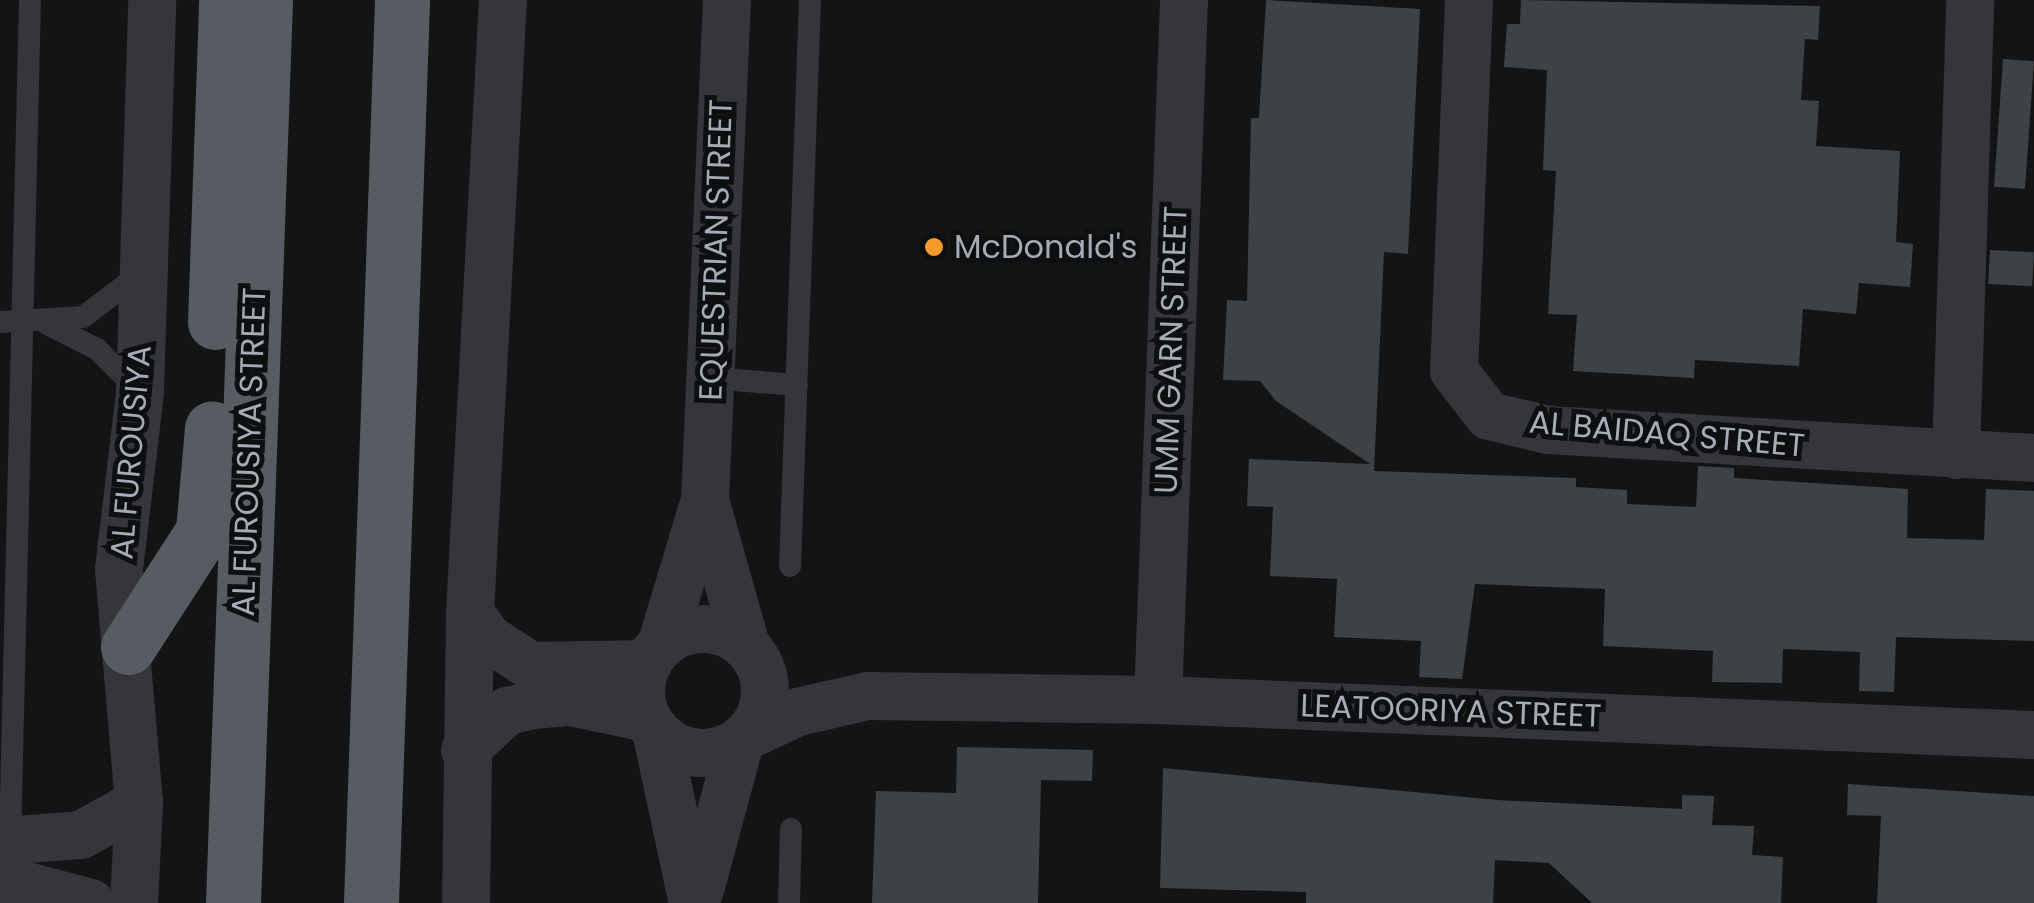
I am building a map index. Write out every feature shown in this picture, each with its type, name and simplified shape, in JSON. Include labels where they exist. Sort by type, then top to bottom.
[{"type":"highway","points":[[128,647],[196,549],[208,512],[226,0]]},
{"type":"highway","name":"AL FUROUSIYA STREET","points":[[233,903],[266,0]]},
{"type":"highway","points":[[371,903],[402,0]]},
{"type":"street","name":"AL FUROUSIYA","points":[[134,903],[139,803],[120,569],[140,392],[152,0]]},
{"type":"street","points":[[466,903],[465,750],[470,614],[503,0]]},
{"type":"street","name":"EQUESTRIAN STREET","points":[[655,653],[706,500],[726,0]]},
{"type":"street","name":"UMM GARN STREET","points":[[1158,700],[1184,0]]},
{"type":"street","name":"AL BAIDAQ STREET","points":[[1469,0],[1454,370],[1489,416],[1548,430],[2034,458]]},
{"type":"street","points":[[1956,455],[1970,0]]},
{"type":"street","name":"EQUESTRIAN STREET","points":[[706,500],[748,648]]},
{"type":"street","points":[[470,614],[488,638],[532,666],[655,653],[704,629],[748,648],[767,691],[744,739],[696,903]]},
{"type":"street","name":"LEATOORIYA STREET","points":[[748,648],[801,678],[868,696]]},
{"type":"street","points":[[655,653],[640,691],[696,903]]},
{"type":"street","name":"LEATOORIYA STREET","points":[[744,739],[798,712],[868,696],[1158,700],[2034,735]]},
{"type":"street","points":[[465,750],[507,711],[570,702],[651,724],[703,754],[744,739]]},
{"type":"street","points":[[3,853],[82,834],[139,803]]},
{"type":"street","points":[[3,853],[90,903]]},
{"type":"lane","points":[[3,853],[30,0]]},
{"type":"lane","points":[[790,566],[810,0]]},
{"type":"lane","points":[[22,322],[102,308],[145,265]]},
{"type":"lane","points":[[22,322],[97,349],[140,392]]},
{"type":"lane","points":[[712,378],[797,385]]},
{"type":"lane","points":[[789,903],[791,828]]},
{"type":"building","points":[[1266,0],[1420,9],[1408,254],[1384,252],[1374,471],[1576,478],[1576,487],[1627,490],[1627,504],[1696,507],[1698,466],[1734,468],[1734,478],[1908,489],[1907,538],[1984,540],[1986,489],[2034,491],[2034,641],[1896,637],[1894,692],[1859,691],[1860,652],[1783,649],[1782,683],[1712,682],[1713,651],[1603,646],[1605,589],[1475,584],[1462,679],[1419,677],[1421,641],[1334,637],[1337,579],[1270,576],[1273,507],[1247,506],[1249,459],[1370,464],[1276,401],[1260,381],[1223,380],[1227,300],[1247,301],[1251,118],[1259,118]]},
{"type":"building","points":[[1521,0],[1820,6],[1818,40],[1805,39],[1801,100],[1819,101],[1816,146],[1900,151],[1896,242],[1913,244],[1910,287],[1859,283],[1856,314],[1803,309],[1799,366],[1695,360],[1694,378],[1573,371],[1577,315],[1548,314],[1556,171],[1543,170],[1547,70],[1504,67],[1507,24],[1520,24]]},
{"type":"building","points":[[2003,59],[2034,61],[2025,189],[1994,187]]},
{"type":"building","points":[[1990,250],[2034,252],[2032,286],[1988,284]]},
{"type":"building","points":[[957,747],[1093,750],[1092,781],[1041,780],[1038,903],[872,903],[876,791],[956,793]]},
{"type":"building","points":[[1163,768],[1497,800],[1682,809],[1682,795],[1714,796],[1712,825],[1754,826],[1752,855],[1783,857],[1781,903],[1592,903],[1549,863],[1495,860],[1493,903],[1306,903],[1306,892],[1160,888]]},
{"type":"building","points":[[1848,784],[2034,796],[2034,903],[1877,903],[1881,816],[1847,815]]},
{"type":"place","name":"McDonald's","points":[[934,247]]}]
